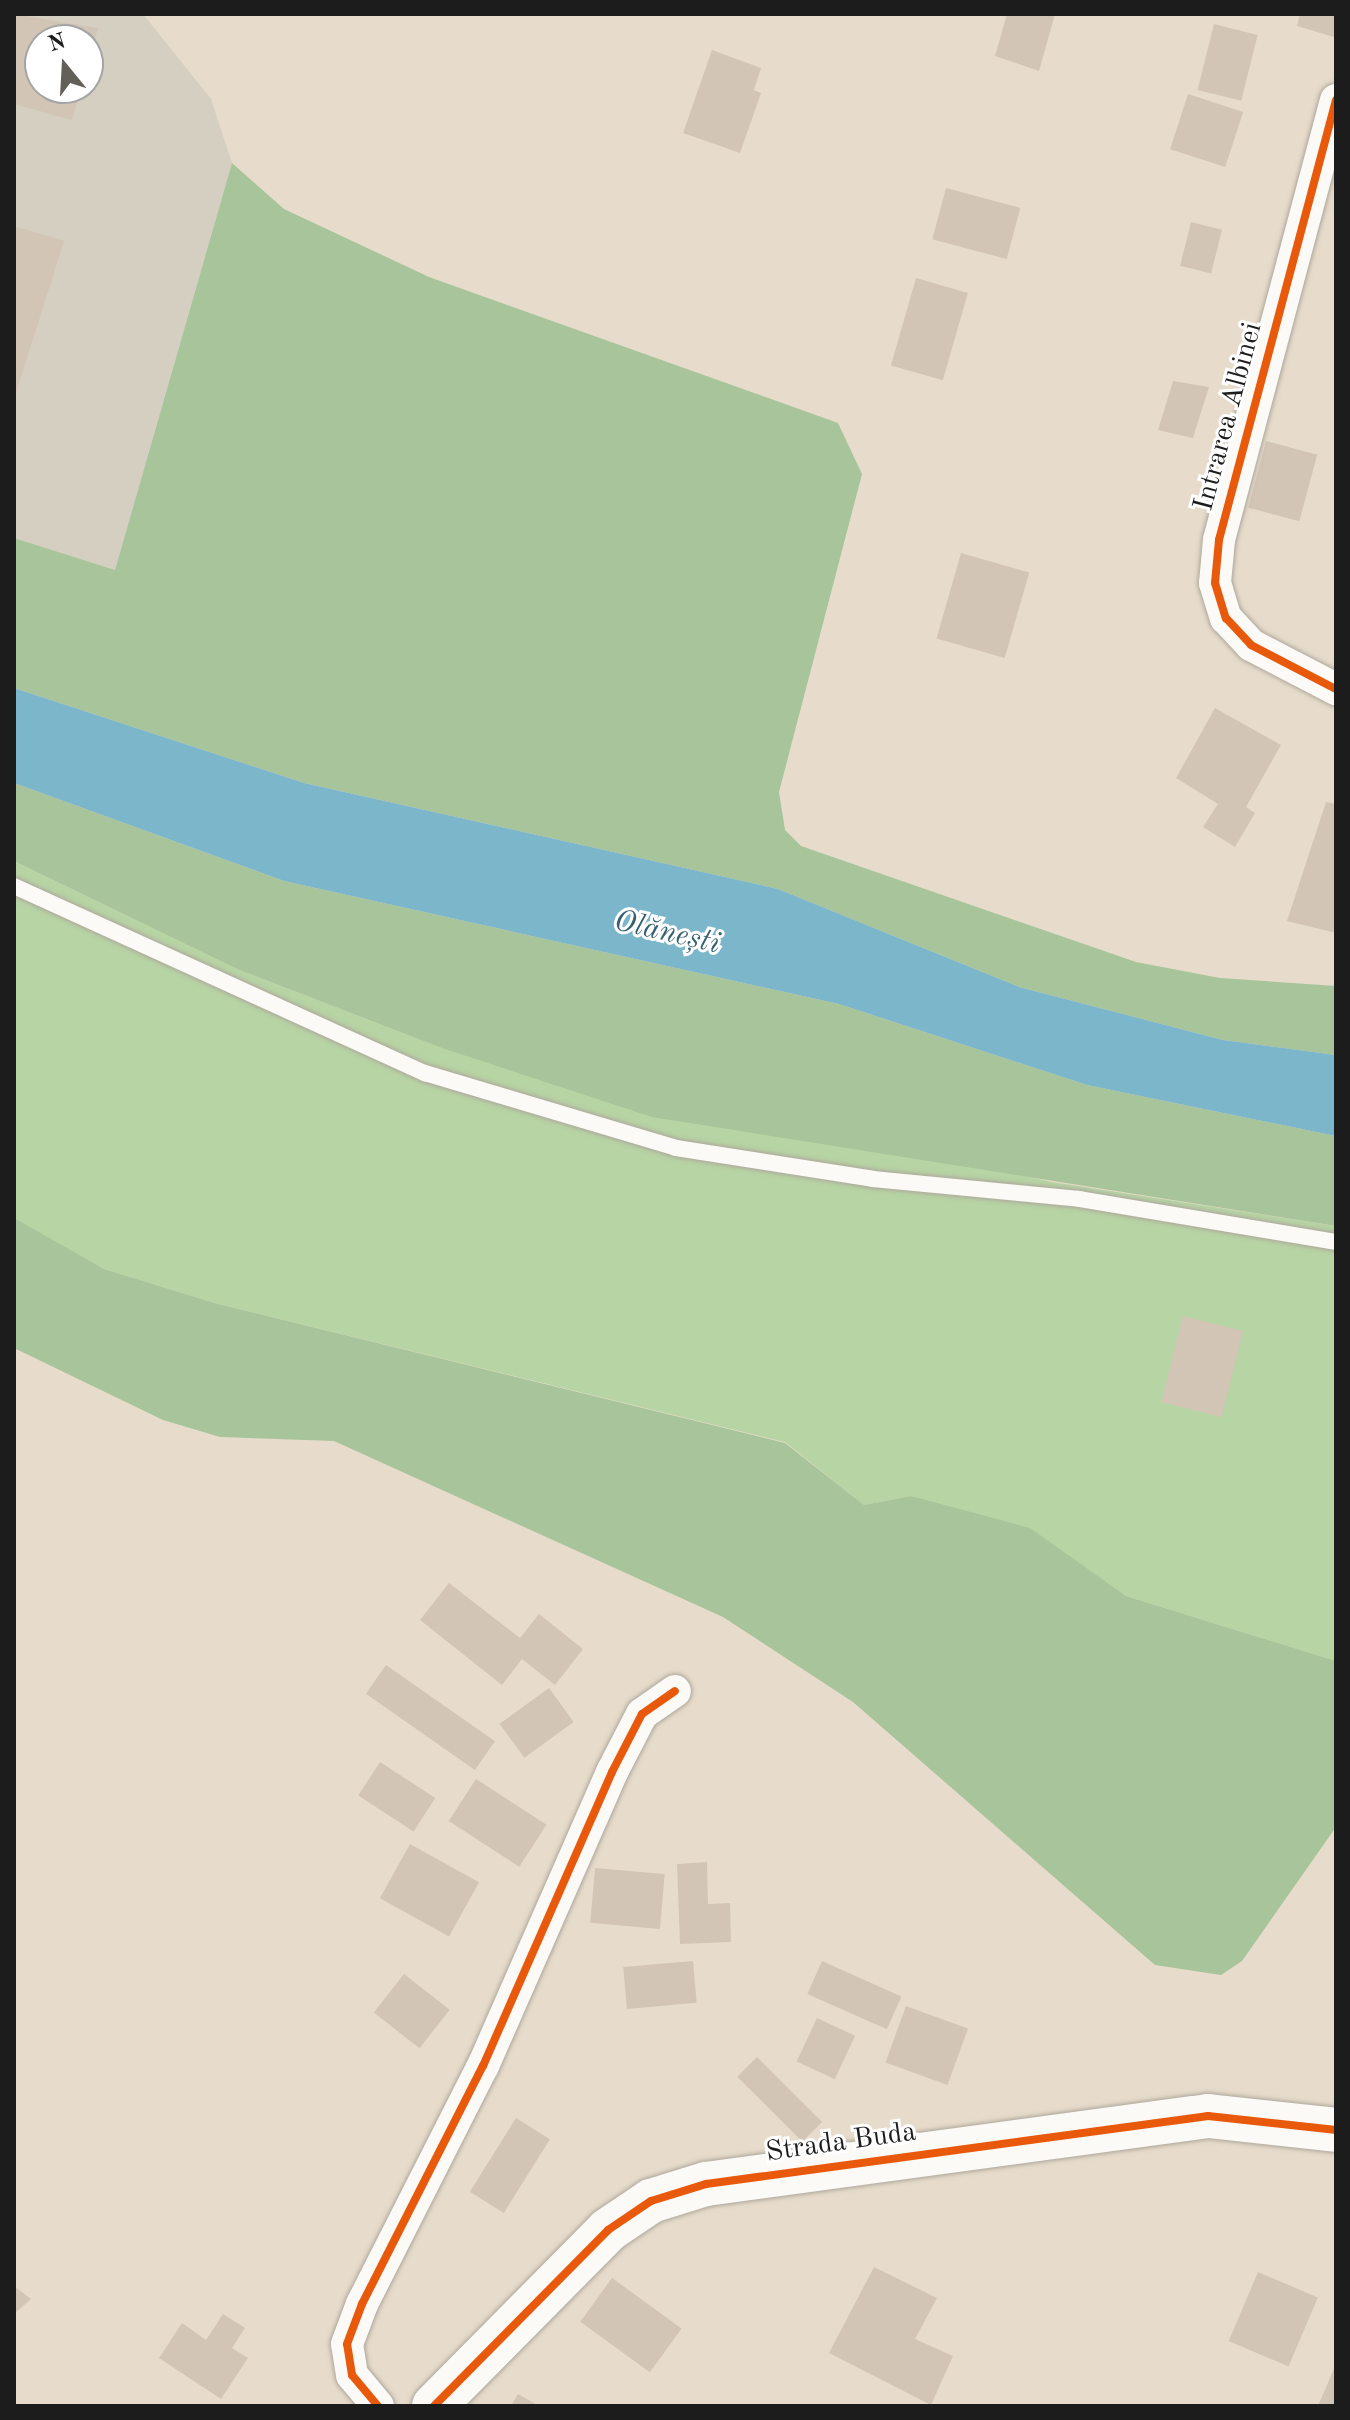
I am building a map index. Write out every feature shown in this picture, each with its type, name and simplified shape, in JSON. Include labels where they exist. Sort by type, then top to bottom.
[{"type":"street","name":"Intrarea Albinei","points":[[1336,100],[1219,540],[1215,583],[1226,618],[1251,645],[1336,689]]},
{"type":"street","points":[[378,2406],[352,2375],[347,2344],[362,2304],[483,2066],[612,1772],[642,1714],[675,1691]]},
{"type":"street","name":"Strada Buda","points":[[434,2406],[608,2230],[651,2201],[692,2188],[1208,2116],[1336,2130]]},
{"type":"lane","points":[[14,886],[198,976],[425,1073],[676,1148],[873,1179],[1079,1199],[1336,1242]]},
{"type":"shaded area","points":[[14,14],[143,14],[211,99],[232,163],[115,570],[14,538]]},
{"type":"green space","points":[[232,163],[284,209],[429,277],[838,423],[862,474],[779,792],[785,830],[801,846],[1136,962],[1220,978],[1336,986],[1336,1055],[1223,1040],[1019,987],[778,889],[304,783],[14,688],[14,538],[115,570]]},
{"type":"green space","points":[[14,783],[284,881],[839,1004],[1087,1085],[1336,1136],[1336,1226],[652,1117],[439,1047],[237,969],[14,861]]},
{"type":"green space","points":[[14,861],[237,969],[439,1047],[1052,1182],[1336,1226],[1336,1661],[1126,1596],[1068,1556],[911,1496],[864,1505],[785,1442],[218,1304],[104,1269],[25,1226],[14,1218]]},
{"type":"green space","points":[[14,1218],[104,1269],[218,1304],[785,1443],[864,1505],[911,1496],[1030,1528],[1126,1596],[1336,1661],[1336,1827],[1242,1961],[1221,1975],[1155,1965],[853,1702],[723,1617],[334,1441],[220,1437],[163,1420],[14,1348]]},
{"type":"water","name":"Olănești","points":[[14,688],[304,783],[778,889],[1019,987],[1223,1040],[1336,1055],[1336,1136],[1087,1085],[839,1004],[284,881],[14,783]]},
{"type":"building","points":[[14,14],[74,24],[24,24],[24,104],[76,104],[72,120],[14,104]]},
{"type":"building","points":[[1007,14],[1055,14],[1039,71],[995,56]]},
{"type":"building","points":[[1300,14],[1336,14],[1334,37],[1297,26]]},
{"type":"building","points":[[1214,24],[1258,35],[1241,101],[1198,90]]},
{"type":"building","points":[[712,50],[761,68],[754,90],[761,93],[740,153],[683,133]]},
{"type":"building","points":[[1188,94],[1243,112],[1225,167],[1170,149]]},
{"type":"building","points":[[946,188],[1020,208],[1007,259],[932,239]]},
{"type":"building","points":[[1191,222],[1222,230],[1211,273],[1180,266]]},
{"type":"building","points":[[14,226],[64,241],[15,396],[14,396]]},
{"type":"building","points":[[916,278],[968,293],[943,380],[891,365]]},
{"type":"building","points":[[1173,381],[1209,387],[1193,438],[1158,430]]},
{"type":"building","points":[[1266,441],[1317,455],[1299,521],[1248,508]]},
{"type":"building","points":[[961,553],[1029,573],[1005,658],[936,639]]},
{"type":"building","points":[[1215,708],[1281,745],[1246,807],[1255,813],[1235,847],[1203,827],[1218,804],[1176,778]]},
{"type":"building","points":[[1326,802],[1336,804],[1336,933],[1287,921]]},
{"type":"building","points":[[1183,1316],[1243,1331],[1222,1417],[1161,1402]]},
{"type":"building","points":[[449,1583],[520,1638],[539,1614],[583,1649],[555,1685],[522,1659],[502,1685],[420,1620]]},
{"type":"building","points":[[386,1665],[495,1741],[475,1770],[366,1694]]},
{"type":"building","points":[[549,1688],[574,1722],[524,1758],[500,1724]]},
{"type":"building","points":[[380,1762],[435,1798],[414,1831],[358,1796]]},
{"type":"building","points":[[476,1779],[546,1825],[519,1867],[449,1821]]},
{"type":"building","points":[[410,1844],[479,1882],[449,1937],[380,1898]]},
{"type":"building","points":[[707,1862],[708,1904],[730,1903],[731,1942],[680,1944],[677,1864]]},
{"type":"building","points":[[595,1868],[665,1874],[660,1929],[590,1923]]},
{"type":"building","points":[[693,1961],[697,2003],[627,2009],[623,1967]]},
{"type":"building","points":[[822,1961],[901,1996],[887,2029],[807,1994]]},
{"type":"building","points":[[404,1974],[450,2010],[420,2048],[374,2013]]},
{"type":"building","points":[[906,2006],[968,2029],[947,2085],[885,2062]]},
{"type":"building","points":[[817,2018],[855,2036],[835,2079],[797,2062]]},
{"type":"building","points":[[757,2057],[822,2122],[802,2142],[737,2077]]},
{"type":"building","points":[[516,2118],[550,2139],[504,2213],[470,2192]]},
{"type":"building","points":[[874,2267],[937,2298],[915,2339],[953,2356],[931,2405],[829,2353]]},
{"type":"building","points":[[1258,2272],[1318,2297],[1289,2366],[1229,2341]]},
{"type":"building","points":[[612,2278],[682,2329],[650,2372],[580,2322]]},
{"type":"building","points":[[14,2286],[31,2299],[14,2314]]},
{"type":"building","points":[[223,2314],[245,2328],[232,2348],[248,2358],[221,2399],[159,2358],[182,2323],[206,2340]]},
{"type":"building","points":[[1336,2364],[1336,2406],[1318,2406]]},
{"type":"building","points":[[518,2394],[539,2406],[511,2406]]},
{"type":"cycle path","points":[[1336,100],[1219,540],[1215,583],[1226,618],[1251,645],[1336,689]]},
{"type":"cycle path","points":[[378,2406],[352,2375],[347,2344],[362,2304],[483,2066],[612,1772],[642,1714],[675,1691]]},
{"type":"cycle path","points":[[434,2406],[608,2230],[651,2201],[706,2184],[1208,2116],[1336,2130]]}]
